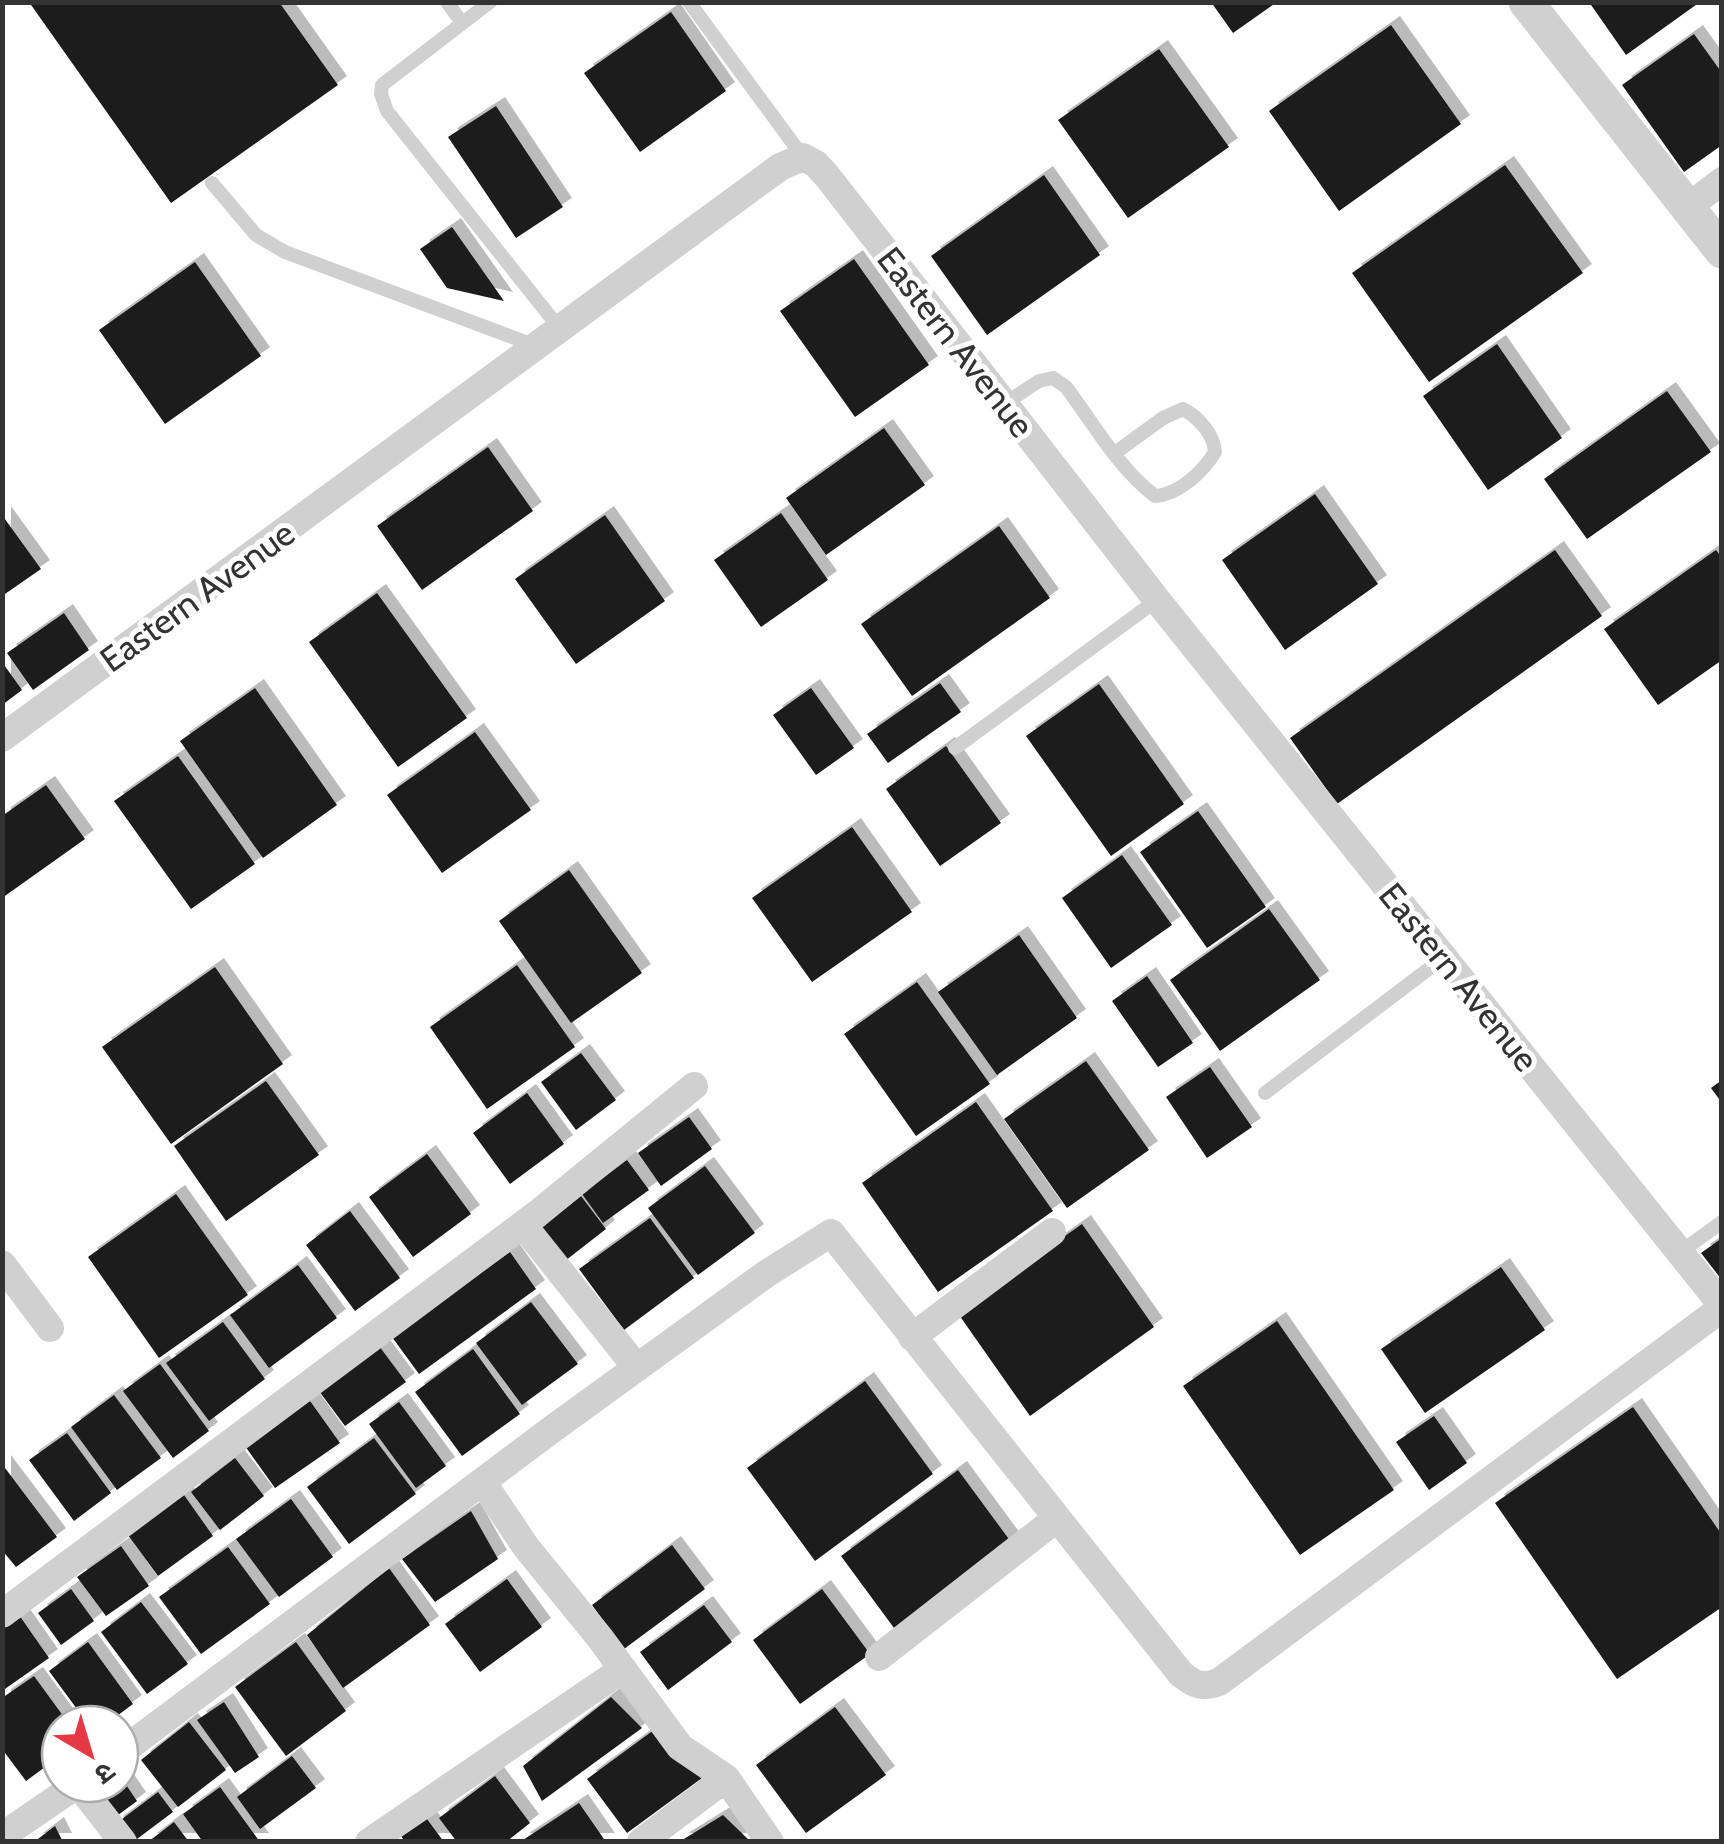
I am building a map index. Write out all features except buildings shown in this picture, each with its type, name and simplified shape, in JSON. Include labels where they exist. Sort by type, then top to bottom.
[{"type":"street","points":[[1526,2],[1722,251]]},
{"type":"street","name":"Eastern Avenue","points":[[2,738],[780,167],[803,157],[827,176],[1157,600],[1722,1306]]},
{"type":"street","points":[[1688,207],[1722,181]]},
{"type":"street","points":[[2,1614],[523,1224],[694,1086]]},
{"type":"street","points":[[523,1224],[637,1368]]},
{"type":"street","points":[[912,1337],[1052,1232]]},
{"type":"street","points":[[140,1738],[637,1368],[766,1274],[831,1233],[1181,1674],[1206,1687],[1218,1682],[1722,1306]]},
{"type":"street","points":[[2,1264],[50,1328]]},
{"type":"street","points":[[482,1483],[526,1547],[680,1747],[726,1778],[770,1842]]},
{"type":"street","points":[[879,1657],[1056,1518]]},
{"type":"street","points":[[369,1842],[623,1669]]},
{"type":"street","points":[[641,1842],[726,1778]]},
{"type":"street","points":[[2,1836],[49,1804]]},
{"type":"street","points":[[94,1804],[123,1842]]},
{"type":"lane","points":[[447,2],[462,22]]},
{"type":"lane","points":[[688,2],[803,157]]},
{"type":"lane","points":[[480,5],[382,85],[384,105],[560,329]]},
{"type":"lane","points":[[212,184],[256,235],[284,252],[536,347]]},
{"type":"lane","points":[[1004,404],[1039,380],[1053,378],[1066,387],[1116,453],[1155,496],[1186,483],[1216,452],[1206,429],[1193,414],[1182,410],[1173,411],[1116,453]]},
{"type":"lane","points":[[956,748],[1157,600]]},
{"type":"lane","points":[[1265,1094],[1443,958]]},
{"type":"lane","points":[[1679,1253],[1722,1222]]}]
